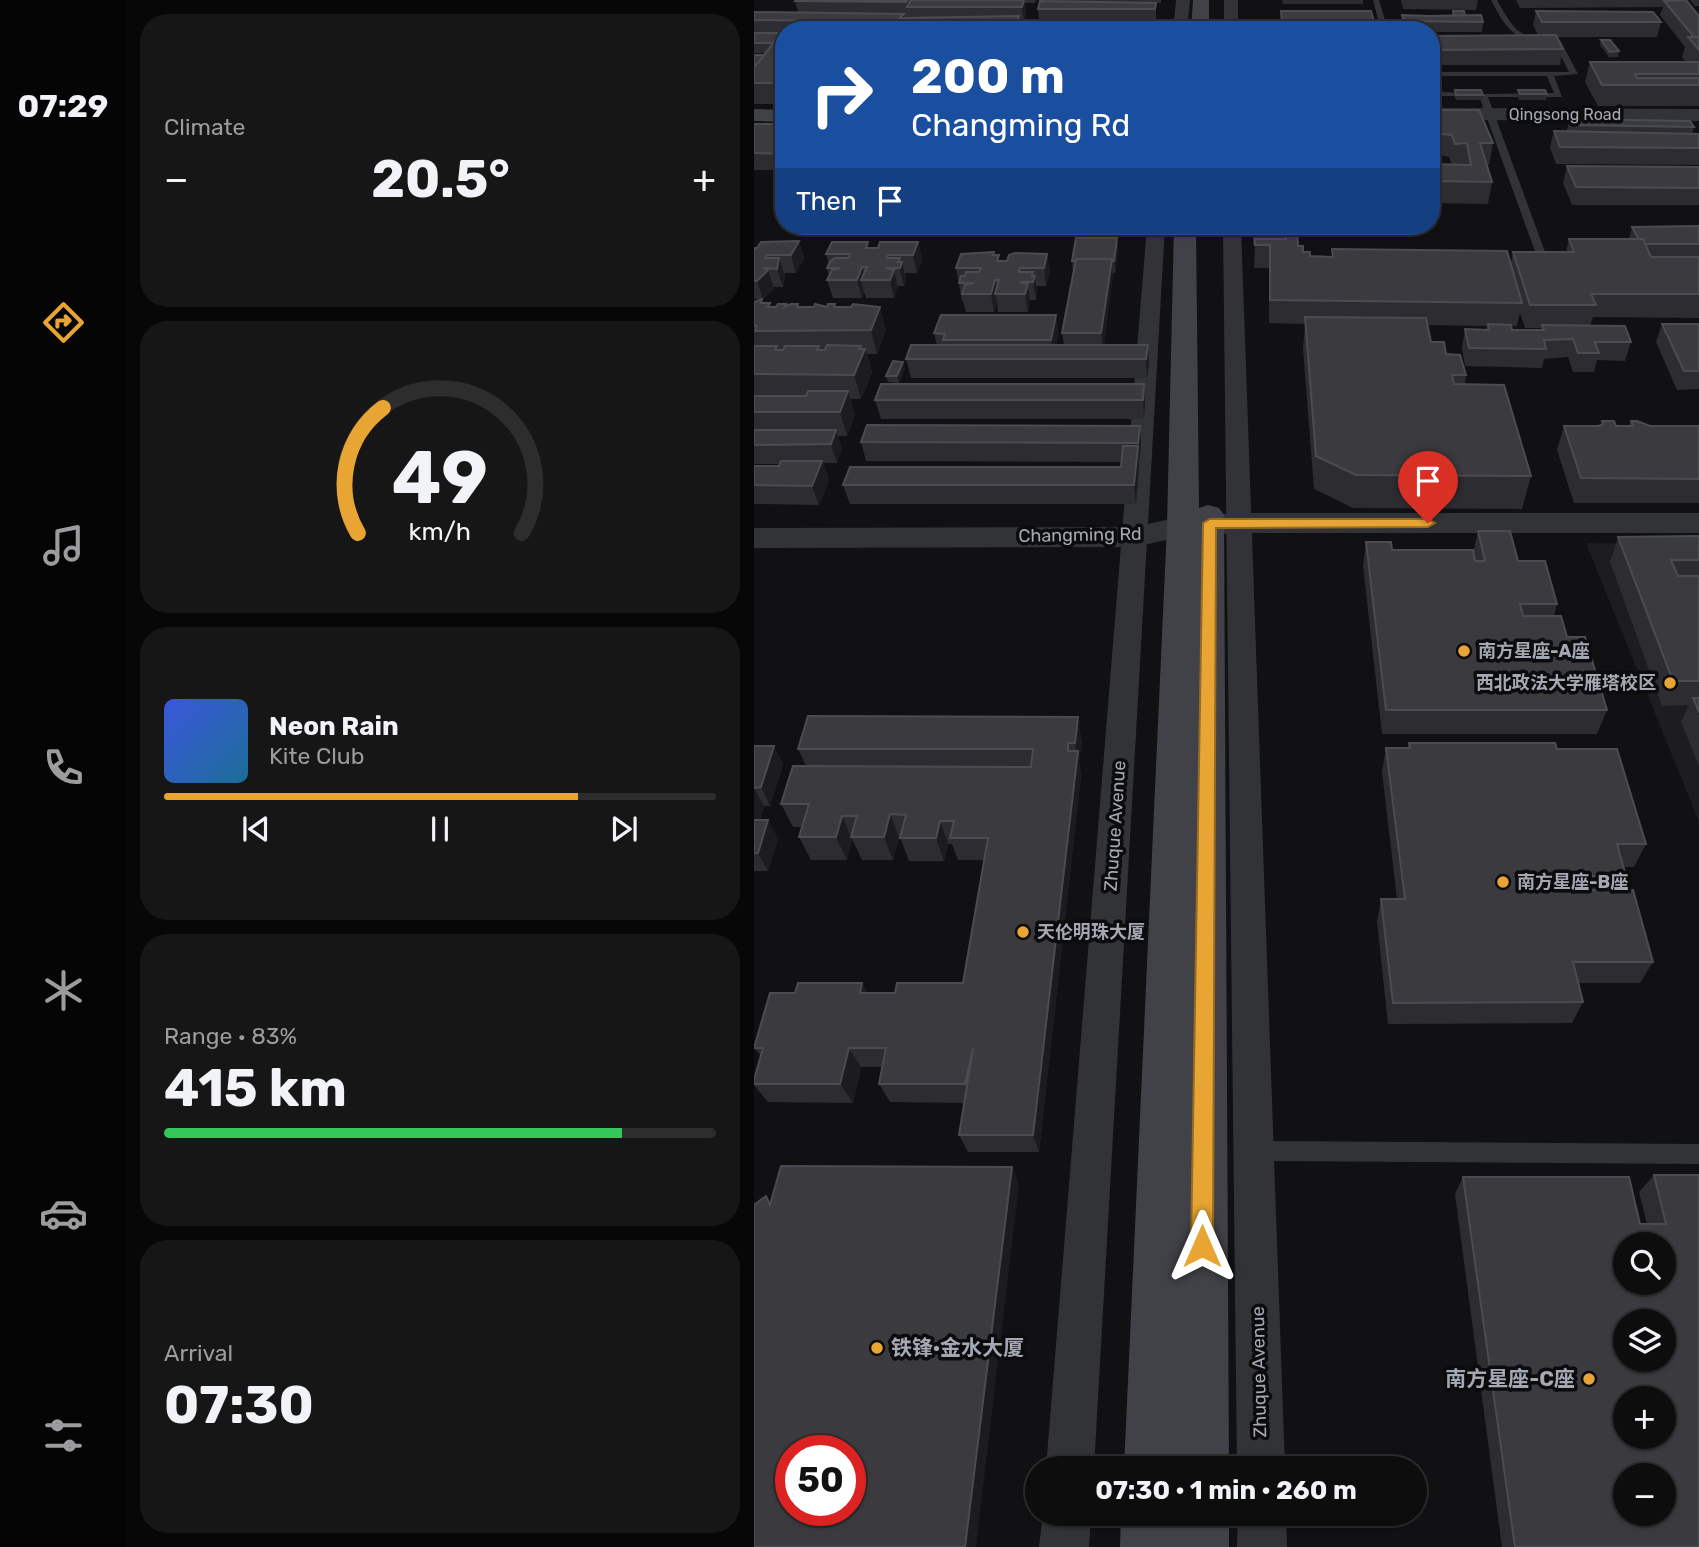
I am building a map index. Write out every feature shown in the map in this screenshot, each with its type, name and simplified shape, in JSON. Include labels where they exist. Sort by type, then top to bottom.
[{"type":"main road","points":[[1200,21],[1201,0]]},
{"type":"main road","points":[[1214,21],[1215,0]]},
{"type":"main road","points":[[754,109],[775,109]]},
{"type":"main road","points":[[754,115],[775,116]]},
{"type":"main road","name":"Zhuque Avenue","points":[[1186,235],[1210,524],[1200,1456]]},
{"type":"main road","name":"Zhuque Avenue","points":[[1154,1456],[1210,524],[1206,505],[1210,235]]},
{"type":"main road","points":[[1150,1547],[1151,1526]]},
{"type":"main road","points":[[1199,1526],[1199,1547]]},
{"type":"street","points":[[1181,21],[1183,0]]},
{"type":"street","points":[[1231,0],[1231,21]]},
{"type":"street","name":"Qingsong Road","points":[[1440,114],[1699,115]]},
{"type":"street","name":"Zhuque Avenue","points":[[1071,1456],[1154,235]]},
{"type":"street","name":"Zhuque Avenue","points":[[1231,235],[1210,524],[1254,1151],[1261,1456]]},
{"type":"street","name":"Changming Rd","points":[[754,538],[1135,537],[1210,524],[1699,523]]},
{"type":"street","points":[[1064,1547],[1066,1526]]},
{"type":"street","points":[[1262,1526],[1262,1547]]},
{"type":"lane","points":[[1376,0],[1382,21]]},
{"type":"lane","points":[[1440,74],[1574,74],[1558,44],[1538,44],[1509,30],[1494,0]]},
{"type":"lane","points":[[1440,94],[1559,95],[1550,75]]},
{"type":"lane","points":[[1483,95],[1542,257]]},
{"type":"lane","points":[[1254,1151],[1699,1154]]},
{"type":"shaded area","name":"西北政法大学雁塔校区","points":[[1586,543],[1699,544],[1699,822]]},
{"type":"building","points":[[796,0],[907,0],[906,2]]},
{"type":"building","points":[[911,0],[1024,0],[1022,7],[907,7]]},
{"type":"building","points":[[1686,0],[1699,16],[1699,37],[1694,37],[1664,1]]},
{"type":"building","points":[[1040,1],[1156,3],[1155,9],[1038,9]]},
{"type":"building","points":[[1281,11],[1371,11],[1374,21],[1282,21]]},
{"type":"building","points":[[1453,11],[1464,11],[1465,16],[1454,16]]},
{"type":"building","points":[[1536,11],[1653,12],[1661,22],[1542,22]]},
{"type":"building","points":[[754,12],[904,14],[897,21],[754,20]]},
{"type":"building","points":[[1402,15],[1481,15],[1483,22],[1440,21],[1404,21]]},
{"type":"building","points":[[1019,16],[1017,21],[900,21],[902,18]]},
{"type":"building","points":[[754,33],[775,33],[773,43],[754,43]]},
{"type":"building","points":[[1556,35],[1563,49],[1440,50],[1440,36]]},
{"type":"building","points":[[1688,37],[1699,37],[1699,50]]},
{"type":"building","points":[[1601,40],[1610,40],[1619,51],[1610,52]]},
{"type":"building","points":[[775,41],[775,83],[754,83],[754,68]]},
{"type":"building","points":[[754,55],[764,55],[754,64]]},
{"type":"building","points":[[1590,62],[1699,62],[1699,74],[1635,74],[1637,78],[1699,78],[1699,85],[1602,85]]},
{"type":"building","points":[[1455,90],[1481,90],[1483,95],[1456,95]]},
{"type":"building","points":[[1518,90],[1545,90],[1547,94],[1520,94]]},
{"type":"building","points":[[1440,110],[1479,110],[1493,143],[1480,143],[1492,182],[1440,181],[1440,164],[1471,165],[1467,143],[1455,144],[1452,135],[1442,134]]},
{"type":"building","points":[[1569,119],[1690,121],[1694,127],[1572,125]]},
{"type":"building","points":[[754,124],[775,124],[775,154],[754,153]]},
{"type":"building","points":[[1554,131],[1699,134],[1699,148],[1560,147]]},
{"type":"building","points":[[1567,166],[1699,167],[1699,188],[1576,187]]},
{"type":"building","points":[[1699,226],[1699,244],[1645,244],[1632,227]]},
{"type":"building","points":[[1286,235],[1297,235],[1298,246],[1303,246],[1303,252],[1310,252],[1310,256],[1333,257],[1332,249],[1507,251],[1522,303],[1270,300],[1270,245],[1255,245],[1255,239],[1286,239]]},
{"type":"building","points":[[1076,238],[1117,238],[1114,261],[1072,261]]},
{"type":"building","points":[[1569,239],[1643,239],[1651,257],[1699,257],[1699,294],[1591,294],[1596,305],[1530,305],[1513,252],[1574,252]]},
{"type":"building","points":[[799,241],[791,255],[767,255],[765,258],[779,258],[777,269],[763,268],[768,270],[754,281],[754,248],[761,242]]},
{"type":"building","points":[[832,242],[868,242],[866,248],[878,248],[880,242],[918,242],[913,255],[888,255],[887,258],[900,258],[898,262],[902,262],[900,268],[886,268],[894,270],[890,280],[861,280],[867,267],[862,267],[857,280],[827,280],[832,270],[840,268],[827,268],[830,262],[835,258],[849,258],[850,254],[826,254]]},
{"type":"building","points":[[994,252],[993,255],[999,255],[997,261],[1007,261],[1009,255],[1015,253],[1047,254],[1044,268],[1020,268],[1019,272],[1033,272],[1032,276],[1035,276],[1033,282],[1020,282],[1028,284],[1025,294],[995,294],[999,280],[995,280],[991,294],[962,294],[965,285],[974,283],[959,283],[961,276],[965,276],[966,272],[979,272],[981,268],[956,268],[961,254]]},
{"type":"building","points":[[1076,259],[1112,259],[1101,333],[1062,333]]},
{"type":"building","points":[[762,299],[761,303],[770,303],[767,307],[798,304],[797,307],[814,307],[815,304],[827,307],[828,304],[835,304],[834,307],[851,307],[853,304],[880,307],[871,330],[755,331],[757,326],[754,326],[754,302]]},
{"type":"building","points":[[941,315],[1056,315],[1051,340],[943,340],[945,334],[934,333]]},
{"type":"building","points":[[1305,317],[1426,318],[1431,342],[1444,342],[1446,354],[1460,355],[1466,375],[1452,375],[1454,384],[1504,385],[1531,476],[1356,475],[1316,456]]},
{"type":"building","points":[[1488,324],[1511,325],[1512,330],[1544,330],[1542,325],[1625,326],[1631,342],[1595,342],[1599,353],[1578,353],[1573,339],[1544,340],[1546,349],[1469,348],[1465,329],[1489,330]]},
{"type":"building","points":[[1662,324],[1699,324],[1699,371],[1684,371]]},
{"type":"building","points":[[827,345],[861,346],[859,349],[865,349],[854,375],[754,374],[754,346],[777,346],[775,350],[783,350],[785,346],[819,346],[817,350],[825,350]]},
{"type":"building","points":[[911,345],[1148,345],[1146,359],[906,359]]},
{"type":"building","points":[[893,361],[903,362],[897,376],[886,376]]},
{"type":"building","points":[[881,384],[1144,384],[1143,400],[875,400]]},
{"type":"building","points":[[808,391],[848,391],[840,412],[754,412],[754,396],[806,396]]},
{"type":"building","points":[[1602,421],[1614,421],[1616,426],[1633,426],[1631,421],[1637,421],[1650,426],[1699,426],[1699,479],[1581,478],[1564,426],[1599,426],[1603,424]]},
{"type":"building","points":[[867,425],[1140,426],[1138,443],[861,442]]},
{"type":"building","points":[[754,430],[836,430],[831,444],[754,445]]},
{"type":"building","points":[[1123,446],[1138,446],[1134,485],[843,485],[850,467],[1121,467]]},
{"type":"building","points":[[781,461],[822,461],[812,486],[754,485],[754,466],[779,466]]},
{"type":"building","name":"南方星座-A座","points":[[1478,531],[1510,531],[1518,561],[1545,561],[1557,604],[1520,604],[1523,616],[1561,616],[1567,637],[1585,637],[1607,710],[1386,710],[1366,542],[1391,542],[1392,550],[1473,550],[1475,561],[1485,561]]},
{"type":"building","points":[[1699,536],[1699,560],[1671,560],[1678,576],[1699,576],[1699,681],[1673,681],[1618,537]]},
{"type":"building","points":[[1693,698],[1699,698],[1699,712]]},
{"type":"building","name":"天伦明珠大厦","points":[[808,716],[1078,717],[1075,743],[1068,743],[1068,751],[1078,751],[1033,1135],[959,1135],[973,1049],[965,1084],[879,1084],[886,1048],[849,1048],[840,1084],[754,1084],[763,1048],[754,1048],[770,993],[795,993],[798,983],[862,983],[860,993],[895,993],[897,983],[963,983],[988,838],[950,838],[954,821],[940,821],[936,838],[900,838],[906,815],[890,814],[884,837],[851,837],[857,816],[842,816],[836,837],[799,837],[809,804],[781,804],[793,766],[1031,767],[1033,749],[798,749]]},
{"type":"building","name":"南方星座-B座","points":[[1409,743],[1555,743],[1557,749],[1617,749],[1646,844],[1617,844],[1626,876],[1577,876],[1581,890],[1633,890],[1653,962],[1573,962],[1583,1002],[1393,1003],[1381,899],[1405,899],[1386,748],[1410,748]]},
{"type":"building","points":[[754,746],[774,746],[761,787],[754,788]]},
{"type":"building","points":[[754,820],[768,820],[758,853],[754,853]]},
{"type":"building","name":"铁锋·金水大厦","points":[[781,1166],[1012,1167],[965,1547],[754,1547],[754,1205],[766,1196],[770,1205]]},
{"type":"building","name":"南方星座-C座","points":[[1654,1175],[1699,1175],[1699,1547],[1515,1547],[1463,1177],[1629,1177],[1640,1224],[1666,1224]]},
{"type":"place","name":"南方星座-A座","points":[[1464,651]]},
{"type":"place","name":"西北政法大学雁塔校区","points":[[1670,683]]},
{"type":"place","name":"南方星座-B座","points":[[1503,882]]},
{"type":"place","name":"天伦明珠大厦","points":[[1023,932]]},
{"type":"place","name":"铁锋·金水大厦","points":[[877,1348]]},
{"type":"place","name":"南方星座-C座","points":[[1589,1379]]},
{"type":"route","points":[[1202,1246],[1210,523],[1428,523]]}]
